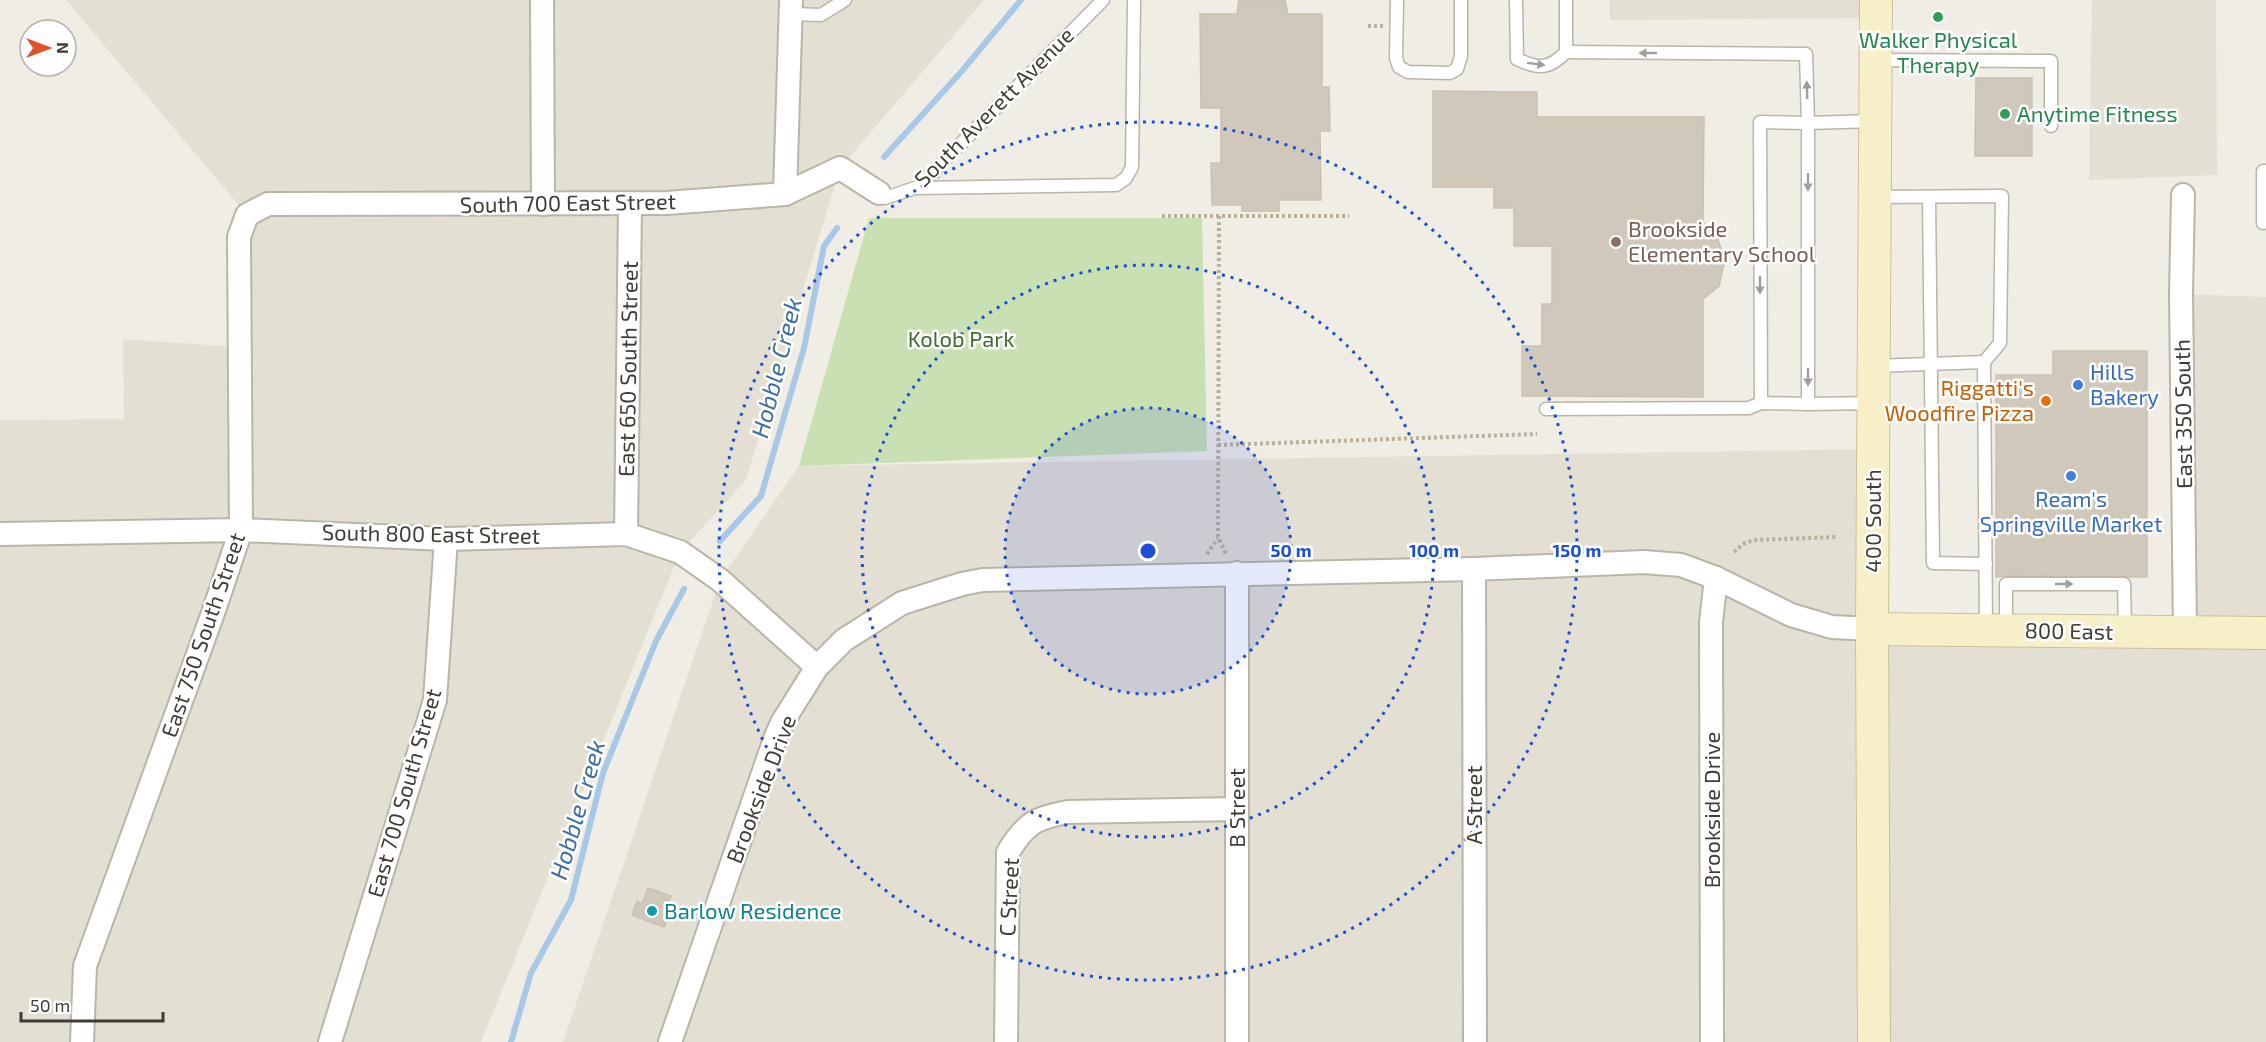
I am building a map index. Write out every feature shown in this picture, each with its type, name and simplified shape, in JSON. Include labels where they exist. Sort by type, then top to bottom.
[{"type":"main road","name":"400 South","points":[[1874,1042],[1872,629],[1876,0]]},
{"type":"main road","name":"800 East","points":[[1872,629],[2266,633]]},
{"type":"street","points":[[542,0],[543,204]]},
{"type":"street","points":[[785,194],[791,7]]},
{"type":"street","name":"South 700 East Street","points":[[247,215],[268,204],[630,204],[785,194],[840,168],[879,193]]},
{"type":"street","name":"East 350 South","points":[[2182,195],[2185,633]]},
{"type":"street","name":"East 650 South Street","points":[[626,534],[630,204]]},
{"type":"street","name":"East 750 South Street","points":[[82,1042],[85,966],[241,530],[239,237],[247,215]]},
{"type":"street","name":"South 800 East Street","points":[[0,534],[241,530],[446,539],[626,534],[680,552],[704,568],[817,667]]},
{"type":"street","name":"East 700 South Street","points":[[330,1042],[435,700],[446,539]]},
{"type":"street","name":"Brookside Drive","points":[[670,1042],[783,721],[817,667],[844,640],[902,603],[962,584],[983,580],[1233,565],[1474,569],[1644,562],[1681,565],[1716,578],[1791,615],[1832,627],[1872,629]]},
{"type":"street","name":"B Street","points":[[1233,565],[1237,809],[1237,1042]]},
{"type":"street","name":"A Street","points":[[1474,569],[1475,1042]]},
{"type":"street","name":"Brookside Drive","points":[[1713,1042],[1711,622],[1716,578]]},
{"type":"street","name":"C Street","points":[[1006,1042],[1008,852],[1022,831],[1043,816],[1068,812],[1237,809]]},
{"type":"lane","points":[[791,7],[821,15],[845,0]]},
{"type":"lane","name":"South Averett Avenue","points":[[879,193],[885,198],[916,188],[947,160],[1103,0]]},
{"type":"lane","points":[[916,188],[1116,185],[1126,178],[1132,167],[1134,0]]},
{"type":"lane","points":[[1397,0],[1396,58],[1399,67],[1408,72],[1450,73],[1457,69],[1461,56],[1461,0]]},
{"type":"lane","points":[[1516,0],[1517,59],[1544,67],[1557,62],[1566,52],[1566,0]]},
{"type":"lane","points":[[1566,52],[1806,54],[1808,404]]},
{"type":"lane","points":[[1876,60],[2051,61],[2051,126]]},
{"type":"lane","points":[[1761,402],[1760,122],[1875,121]]},
{"type":"lane","points":[[2263,223],[2263,171],[2266,171]]},
{"type":"lane","points":[[1875,197],[2002,196],[2000,343],[1984,362],[1986,564],[1996,630]]},
{"type":"lane","points":[[1929,197],[1933,563],[1986,564]]},
{"type":"lane","points":[[1874,366],[1931,362],[1984,362]]},
{"type":"lane","points":[[1546,409],[1749,408],[1761,402],[1874,403]]},
{"type":"lane","points":[[1996,630],[2006,584],[2124,584],[2125,632]]},
{"type":"path","points":[[1162,216],[1349,216]]},
{"type":"path","points":[[1219,216],[1218,537],[1233,565]]},
{"type":"path","points":[[1218,445],[1537,434]]},
{"type":"path","points":[[1206,557],[1218,537]]},
{"type":"path","points":[[1734,552],[1743,544],[1754,540],[1837,537]]},
{"type":"shaded area","points":[[66,0],[984,0],[840,168],[746,480],[680,552],[481,1042],[0,1042],[0,420],[124,419],[123,339],[239,347],[247,215]]},
{"type":"shaded area","points":[[1609,0],[1876,0],[1876,18],[1610,20]]},
{"type":"shaded area","points":[[2092,0],[2216,0],[2217,175],[2089,180]]},
{"type":"shaded area","points":[[2181,294],[2266,297],[2266,1042],[563,1042],[720,580],[799,466],[1874,449],[1873,629],[2185,633]]},
{"type":"green space","name":"Kolob Park","points":[[869,218],[1202,218],[1207,451],[799,466]]},
{"type":"building","points":[[1239,0],[1285,0],[1288,14],[1322,14],[1322,87],[1329,87],[1330,131],[1320,131],[1321,200],[1279,200],[1279,211],[1242,211],[1242,205],[1212,205],[1211,163],[1221,163],[1221,108],[1201,108],[1200,14],[1237,14]]},
{"type":"building","points":[[1976,78],[2032,78],[2032,156],[1975,156]]},
{"type":"building","name":"Brookside Elementary School","points":[[1433,91],[1537,92],[1537,117],[1704,117],[1703,222],[1717,238],[1725,258],[1719,286],[1703,299],[1703,397],[1522,396],[1522,346],[1542,346],[1542,304],[1552,304],[1552,246],[1514,246],[1514,208],[1494,208],[1494,187],[1433,187]]},
{"type":"building","name":"Ream's Springville Market","points":[[2053,351],[2147,351],[2147,577],[1996,577],[1996,375],[2053,375]]},
{"type":"building","name":"Barlow Residence","points":[[648,888],[671,896],[667,906],[672,908],[664,927],[632,915],[637,901],[642,904]]},
{"type":"waterway","name":"Hobble Creek","points":[[884,157],[962,71],[1021,0]]},
{"type":"waterway","name":"Hobble Creek","points":[[720,541],[761,496],[804,348],[824,246],[837,228]]},
{"type":"waterway","name":"Hobble Creek","points":[[511,1042],[531,973],[571,900],[603,773],[656,641],[684,589]]},
{"type":"place","name":"Walker Physical Therapy","points":[[1938,17]]},
{"type":"place","name":"Anytime Fitness","points":[[2005,114]]},
{"type":"place","name":"Brookside Elementary School","points":[[1616,242]]},
{"type":"place","name":"Hills Bakery","points":[[2078,385]]},
{"type":"place","name":"Riggatti's Woodfire Pizza","points":[[2046,401]]},
{"type":"place","name":"Ream's Springville Market","points":[[2071,476]]},
{"type":"place","name":"Barlow Residence","points":[[652,911]]}]
